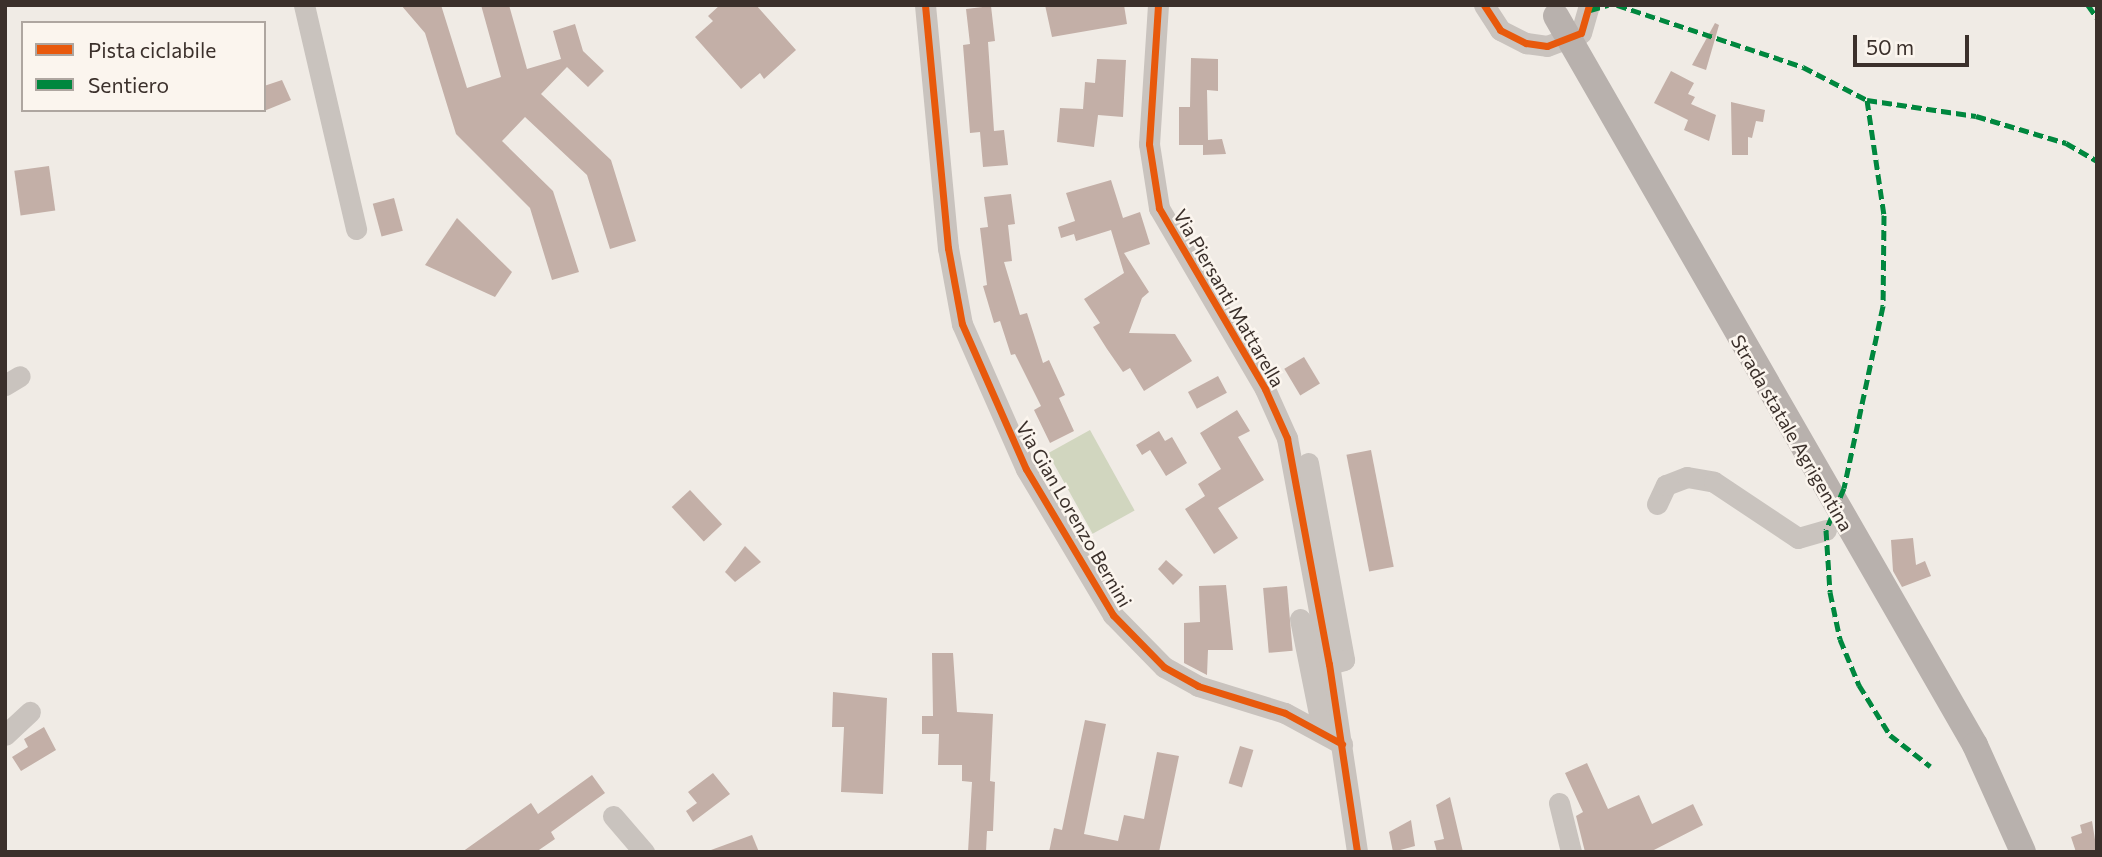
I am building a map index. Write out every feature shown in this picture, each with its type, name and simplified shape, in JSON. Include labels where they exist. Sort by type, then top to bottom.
[{"type":"main road","name":"Strada statale Agrigentina","points":[[1556,16],[1975,746],[2023,852]]},
{"type":"street","points":[[303,5],[356,229]]},
{"type":"street","name":"Via Gian Lorenzo Bernini","points":[[925,5],[948,248],[962,324],[1026,469],[1113,615],[1164,667],[1198,687],[1270,707],[1342,744]]},
{"type":"street","name":"Via Piersanti Mattarella","points":[[1158,5],[1149,144],[1158,208],[1281,422],[1321,575],[1329,664],[1358,850]]},
{"type":"street","points":[[1483,5],[1500,30],[1526,43],[1547,46],[1581,33],[1589,5]]},
{"type":"street","points":[[1308,463],[1321,575]]},
{"type":"street","points":[[1657,504],[1667,485],[1687,477],[1714,482],[1798,538],[1826,530]]},
{"type":"street","points":[[1300,620],[1320,719],[1318,730]]},
{"type":"street","points":[[5,735],[30,712]]},
{"type":"street","points":[[1559,803],[1571,852]]},
{"type":"street","points":[[613,816],[643,852]]},
{"type":"green space","points":[[1090,430],[1135,510],[1093,534],[1048,453]]},
{"type":"building","points":[[401,5],[441,5],[467,88],[501,77],[481,5],[509,5],[527,69],[561,59],[553,31],[575,24],[583,51],[604,71],[588,87],[567,67],[541,94],[611,160],[636,241],[610,249],[587,175],[525,117],[502,141],[553,191],[579,272],[552,280],[530,208],[456,134],[425,33]]},
{"type":"building","points":[[720,5],[756,5],[796,50],[764,79],[760,73],[741,89],[695,37],[713,21],[708,16]]},
{"type":"building","points":[[1045,5],[1124,5],[1127,24],[1052,37]]},
{"type":"building","points":[[991,6],[995,41],[988,42],[994,131],[1004,130],[1008,165],[983,167],[980,132],[970,133],[963,45],[970,44],[966,9]]},
{"type":"building","points":[[1715,23],[1719,25],[1706,70],[1692,65]]},
{"type":"building","points":[[1191,58],[1218,59],[1218,91],[1207,90],[1208,140],[1222,139],[1226,154],[1203,155],[1203,145],[1179,145],[1179,107],[1190,107]]},
{"type":"building","points":[[1097,59],[1126,60],[1123,117],[1098,115],[1094,147],[1057,142],[1060,108],[1083,109],[1085,82],[1095,83]]},
{"type":"building","points":[[1671,71],[1694,83],[1688,94],[1695,97],[1691,104],[1716,115],[1709,141],[1684,130],[1688,120],[1654,103]]},
{"type":"building","points":[[282,80],[291,100],[266,110],[266,85]]},
{"type":"building","points":[[1731,102],[1765,110],[1763,122],[1756,121],[1752,138],[1748,137],[1748,155],[1732,155]]},
{"type":"building","points":[[49,166],[55,211],[21,215],[14,171]]},
{"type":"building","points":[[1111,180],[1123,218],[1140,212],[1150,244],[1124,253],[1149,292],[1142,298],[1129,333],[1175,334],[1192,361],[1144,391],[1130,368],[1123,372],[1107,349],[1093,327],[1100,323],[1084,299],[1124,273],[1111,230],[1076,241],[1074,234],[1061,238],[1058,227],[1075,221],[1066,193]]},
{"type":"building","points":[[1011,194],[1015,224],[1008,225],[1012,261],[1004,262],[1020,315],[1027,313],[1043,363],[1049,360],[1065,395],[1059,398],[1074,431],[1050,443],[1034,410],[1041,406],[1015,354],[1011,355],[1000,321],[994,323],[983,286],[987,285],[980,228],[988,227],[984,197]]},
{"type":"building","points":[[394,198],[403,231],[382,237],[373,204]]},
{"type":"building","points":[[457,218],[512,272],[495,297],[425,265]]},
{"type":"building","points":[[1304,357],[1320,384],[1300,395],[1284,369]]},
{"type":"building","points":[[1218,376],[1227,393],[1197,409],[1188,392]]},
{"type":"building","points":[[1237,410],[1250,431],[1238,437],[1264,480],[1218,508],[1238,538],[1214,554],[1185,509],[1205,496],[1198,484],[1221,469],[1200,433]]},
{"type":"building","points":[[1159,431],[1165,441],[1172,437],[1187,463],[1166,476],[1150,450],[1142,455],[1136,445]]},
{"type":"building","points":[[1371,450],[1394,567],[1369,572],[1346,455]]},
{"type":"building","points":[[690,490],[722,524],[704,541],[672,507]]},
{"type":"building","points":[[1913,538],[1916,565],[1925,561],[1931,576],[1902,587],[1893,571],[1891,540]]},
{"type":"building","points":[[745,546],[761,562],[735,582],[725,572]]},
{"type":"building","points":[[1166,560],[1183,575],[1173,585],[1158,569]]},
{"type":"building","points":[[1226,585],[1233,650],[1208,650],[1207,675],[1184,663],[1184,623],[1200,622],[1199,586]]},
{"type":"building","points":[[1287,586],[1293,651],[1269,653],[1263,588]]},
{"type":"building","points":[[932,653],[953,653],[957,712],[993,714],[990,781],[995,782],[993,831],[987,831],[986,852],[968,852],[972,782],[962,781],[962,765],[938,765],[939,734],[922,734],[922,716],[933,716]]},
{"type":"building","points":[[833,692],[887,698],[883,794],[841,792],[844,727],[832,727]]},
{"type":"building","points":[[1085,720],[1106,724],[1084,834],[1118,841],[1124,815],[1144,819],[1157,752],[1179,756],[1159,852],[1049,852],[1054,828],[1062,830]]},
{"type":"building","points":[[44,727],[56,750],[21,771],[12,757],[28,747],[24,739]]},
{"type":"building","points":[[1240,746],[1253,750],[1242,787],[1229,783]]},
{"type":"building","points":[[1587,763],[1608,809],[1639,795],[1652,824],[1693,804],[1703,825],[1650,852],[1585,852],[1576,816],[1583,812],[1565,773]]},
{"type":"building","points":[[713,773],[730,794],[693,822],[686,811],[697,803],[688,792]]},
{"type":"building","points":[[592,775],[605,793],[551,832],[555,839],[536,852],[462,852],[531,803],[538,814]]},
{"type":"building","points":[[1450,797],[1463,852],[1437,852],[1434,841],[1444,839],[1436,805]]},
{"type":"building","points":[[1411,820],[1415,846],[1393,852],[1389,832]]},
{"type":"building","points":[[2092,821],[2097,852],[2076,852],[2071,837],[2082,833],[2080,825]]},
{"type":"building","points":[[752,835],[759,852],[711,852],[711,850]]},
{"type":"marked path","points":[[1590,10],[1608,5]]},
{"type":"marked path","points":[[1617,5],[1803,67],[1867,100],[1976,116],[2066,143],[2097,161]]},
{"type":"marked path","points":[[2088,5],[2097,18]]},
{"type":"marked path","points":[[1867,100],[1884,215],[1883,306],[1844,488],[1826,530],[1830,592],[1840,639],[1859,685],[1890,735],[1930,766]]},
{"type":"cycle path","points":[[925,5],[948,248],[962,324],[1026,469],[1113,615],[1164,667],[1198,686],[1285,713],[1342,744]]},
{"type":"cycle path","points":[[1158,5],[1149,144],[1159,208],[1265,389],[1287,438],[1329,664],[1357,852]]},
{"type":"cycle path","points":[[1484,5],[1500,30],[1526,43],[1547,46],[1581,33],[1589,5]]}]
